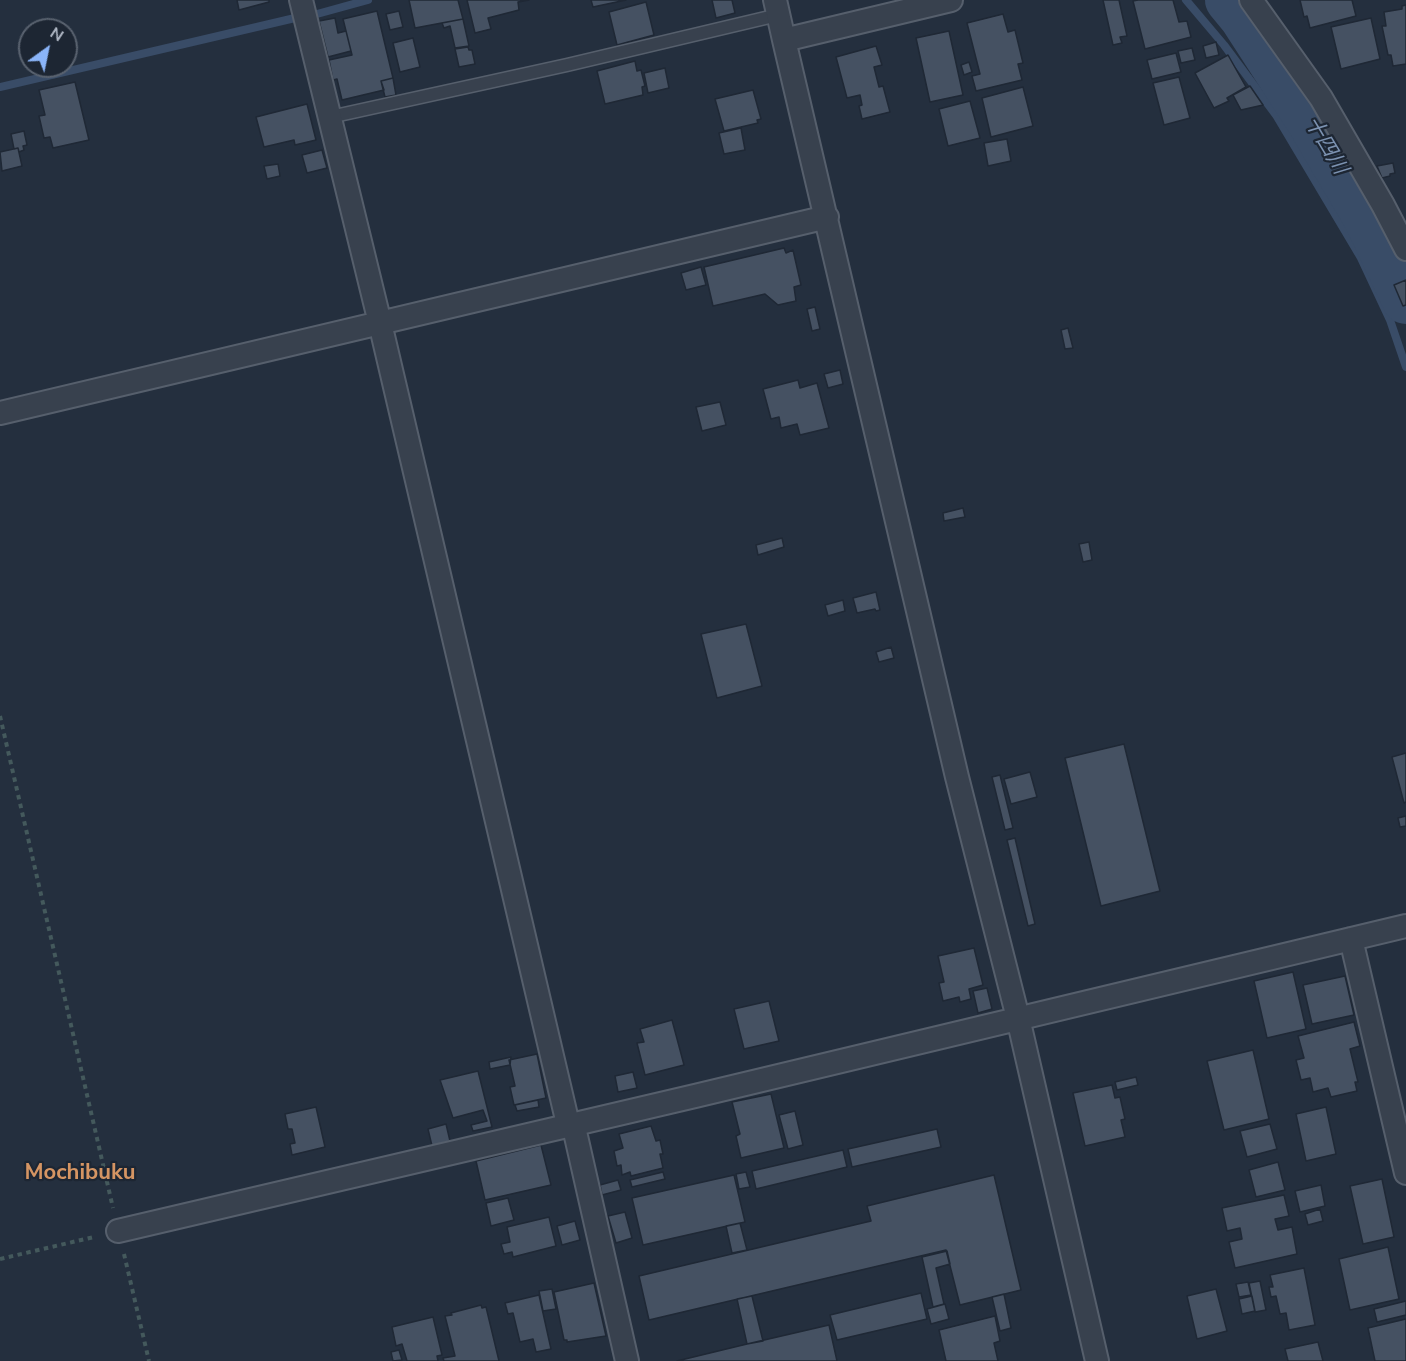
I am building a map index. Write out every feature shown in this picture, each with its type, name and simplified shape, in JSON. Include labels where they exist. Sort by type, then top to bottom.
[{"type":"street","points":[[301,0],[627,1361]]},
{"type":"street","points":[[784,40],[951,0]]},
{"type":"street","points":[[1251,0],[1321,98],[1406,249]]},
{"type":"street","points":[[776,7],[957,777],[1018,1018],[1097,1361]]},
{"type":"street","points":[[0,413],[827,217]]},
{"type":"street","points":[[118,1231],[1406,926]]},
{"type":"street","points":[[1351,939],[1406,1173]]},
{"type":"lane","points":[[330,117],[567,65],[776,7]]},
{"type":"path","points":[[0,716],[149,1361]]},
{"type":"path","points":[[0,1259],[118,1231]]},
{"type":"building","points":[[237,0],[269,0],[269,2],[239,10]]},
{"type":"building","points":[[409,0],[458,0],[463,19],[415,28]]},
{"type":"building","points":[[467,0],[529,0],[518,2],[519,10],[488,18],[491,29],[475,33]]},
{"type":"building","points":[[591,0],[626,0],[593,7]]},
{"type":"building","points":[[712,0],[732,0],[735,13],[716,18]]},
{"type":"building","points":[[1103,0],[1119,0],[1127,36],[1120,37],[1122,43],[1113,45]]},
{"type":"building","points":[[1173,0],[1179,22],[1187,21],[1191,37],[1145,49],[1133,1]]},
{"type":"building","points":[[1300,0],[1352,0],[1356,16],[1310,28],[1307,16],[1304,17]]},
{"type":"building","points":[[646,2],[654,35],[617,45],[609,12]]},
{"type":"building","points":[[1406,5],[1406,64],[1393,66],[1391,55],[1388,55],[1382,26],[1386,26],[1384,12],[1402,9],[1402,6]]},
{"type":"building","points":[[377,11],[393,78],[381,81],[384,90],[342,100],[337,79],[333,80],[329,60],[352,55],[343,19]]},
{"type":"building","points":[[399,11],[403,27],[390,30],[386,14]]},
{"type":"building","points":[[1003,14],[1008,32],[1015,30],[1023,63],[1018,64],[1022,80],[976,91],[972,76],[980,74],[967,23]]},
{"type":"building","points":[[335,18],[338,33],[346,31],[351,51],[328,57],[319,21]]},
{"type":"building","points":[[1371,18],[1380,59],[1341,69],[1331,27]]},
{"type":"building","points":[[463,19],[469,46],[455,48],[450,26],[444,28],[442,23]]},
{"type":"building","points":[[949,31],[963,95],[930,102],[916,38]]},
{"type":"building","points":[[413,38],[420,67],[400,72],[393,43]]},
{"type":"building","points":[[1216,42],[1219,55],[1206,58],[1203,46]]},
{"type":"building","points":[[876,46],[882,65],[874,67],[879,87],[883,86],[890,112],[862,119],[859,106],[862,105],[860,95],[847,98],[836,57]]},
{"type":"building","points":[[468,47],[472,50],[475,64],[459,67],[455,49]]},
{"type":"building","points":[[1192,48],[1195,60],[1181,63],[1178,51]]},
{"type":"building","points":[[1176,53],[1181,72],[1152,79],[1147,60]]},
{"type":"building","points":[[1228,55],[1246,87],[1227,98],[1229,101],[1214,108],[1195,73]]},
{"type":"building","points":[[635,61],[637,71],[641,70],[645,86],[642,87],[643,95],[605,104],[597,71]]},
{"type":"building","points":[[969,62],[972,72],[964,75],[961,65]]},
{"type":"building","points":[[665,68],[669,88],[648,93],[644,73]]},
{"type":"building","points":[[1179,77],[1190,118],[1164,125],[1153,83]]},
{"type":"building","points":[[393,78],[396,95],[385,97],[381,81]]},
{"type":"building","points":[[75,82],[89,140],[53,148],[50,137],[44,138],[39,116],[45,115],[39,90]]},
{"type":"building","points":[[1250,86],[1263,105],[1241,110],[1233,95]]},
{"type":"building","points":[[1023,87],[1033,126],[991,137],[982,98]]},
{"type":"building","points":[[753,90],[761,119],[757,120],[758,123],[724,131],[715,99]]},
{"type":"building","points":[[970,101],[980,138],[948,146],[939,109]]},
{"type":"building","points":[[307,104],[316,140],[295,145],[294,140],[264,147],[256,117]]},
{"type":"building","points":[[741,128],[745,150],[724,154],[719,133]]},
{"type":"building","points":[[24,131],[27,145],[23,146],[24,150],[19,152],[18,148],[14,149],[11,134]]},
{"type":"building","points":[[1007,139],[1011,161],[988,166],[984,143]]},
{"type":"building","points":[[18,148],[22,166],[2,171],[0,152]]},
{"type":"building","points":[[322,150],[327,168],[307,173],[302,155]]},
{"type":"building","points":[[1393,163],[1395,173],[1382,178],[1377,166]]},
{"type":"building","points":[[278,164],[280,176],[267,179],[264,166]]},
{"type":"building","points":[[784,248],[786,253],[793,250],[801,285],[794,287],[796,301],[778,305],[765,294],[713,306],[704,267]]},
{"type":"building","points":[[701,267],[706,285],[686,290],[681,273]]},
{"type":"building","points":[[1406,280],[1406,305],[1403,306],[1394,285]]},
{"type":"building","points":[[815,307],[820,329],[812,331],[807,309]]},
{"type":"building","points":[[1068,328],[1073,348],[1065,349],[1061,330]]},
{"type":"building","points":[[840,370],[843,384],[828,388],[824,374]]},
{"type":"building","points":[[798,380],[800,388],[817,383],[829,428],[800,435],[797,424],[781,428],[779,417],[771,419],[763,389]]},
{"type":"building","points":[[720,402],[726,425],[702,431],[696,407]]},
{"type":"building","points":[[963,508],[965,517],[944,521],[943,513]]},
{"type":"building","points":[[782,538],[784,547],[758,555],[756,545]]},
{"type":"building","points":[[1089,542],[1092,560],[1083,562],[1079,544]]},
{"type":"building","points":[[876,592],[880,610],[857,613],[853,598]]},
{"type":"building","points":[[843,600],[845,611],[828,616],[825,605]]},
{"type":"building","points":[[746,624],[762,686],[717,698],[701,634]]},
{"type":"building","points":[[891,647],[894,658],[879,662],[876,652]]},
{"type":"building","points":[[1124,744],[1160,891],[1101,906],[1065,758]]},
{"type":"building","points":[[1406,753],[1406,802],[1404,803],[1392,757]]},
{"type":"building","points":[[1030,772],[1037,797],[1011,804],[1004,779]]},
{"type":"building","points":[[1000,775],[1013,828],[1005,830],[992,777]]},
{"type":"building","points":[[1406,816],[1406,826],[1400,827],[1398,818]]},
{"type":"building","points":[[1015,838],[1035,924],[1028,926],[1007,840]]},
{"type":"building","points":[[974,948],[983,985],[969,989],[971,999],[960,1002],[959,997],[943,1001],[939,983],[944,982],[938,956]]},
{"type":"building","points":[[1293,972],[1306,1029],[1267,1038],[1254,981]]},
{"type":"building","points":[[1345,976],[1354,1015],[1312,1024],[1303,985]]},
{"type":"building","points":[[987,988],[992,1009],[978,1013],[973,991]]},
{"type":"building","points":[[769,1001],[779,1041],[744,1049],[734,1009]]},
{"type":"building","points":[[672,1020],[684,1065],[645,1075],[637,1043],[644,1042],[640,1029]]},
{"type":"building","points":[[1354,1022],[1360,1046],[1350,1049],[1358,1082],[1355,1082],[1357,1091],[1331,1097],[1328,1088],[1313,1092],[1310,1078],[1301,1080],[1296,1060],[1304,1058],[1298,1036]]},
{"type":"building","points":[[1253,1050],[1269,1119],[1224,1130],[1207,1061]]},
{"type":"building","points":[[537,1054],[546,1098],[514,1105],[510,1087],[515,1086],[509,1060]]},
{"type":"building","points":[[511,1057],[510,1065],[490,1069],[489,1062]]},
{"type":"building","points":[[478,1071],[492,1127],[473,1131],[471,1125],[487,1121],[483,1110],[453,1118],[440,1080]]},
{"type":"building","points":[[633,1072],[637,1088],[618,1092],[615,1076]]},
{"type":"building","points":[[1136,1077],[1138,1085],[1117,1090],[1115,1082]]},
{"type":"building","points":[[1112,1085],[1115,1098],[1120,1097],[1125,1119],[1121,1120],[1125,1137],[1085,1146],[1073,1093]]},
{"type":"building","points":[[771,1094],[784,1148],[741,1158],[736,1136],[740,1134],[732,1102]]},
{"type":"building","points":[[538,1100],[539,1107],[517,1111],[515,1105]]},
{"type":"building","points":[[316,1107],[325,1147],[292,1155],[290,1144],[295,1143],[292,1129],[288,1129],[285,1114]]},
{"type":"building","points":[[1326,1107],[1336,1154],[1306,1161],[1296,1114]]},
{"type":"building","points":[[795,1111],[803,1145],[788,1149],[779,1115]]},
{"type":"building","points":[[446,1124],[450,1141],[432,1146],[428,1129]]},
{"type":"building","points":[[1270,1124],[1277,1149],[1247,1157],[1240,1131]]},
{"type":"building","points":[[651,1126],[656,1141],[660,1140],[663,1168],[631,1176],[630,1172],[622,1175],[621,1165],[617,1166],[614,1151],[623,1148],[619,1134]]},
{"type":"building","points":[[937,1129],[941,1147],[852,1167],[848,1149]]},
{"type":"building","points":[[541,1145],[551,1185],[485,1200],[476,1161]]},
{"type":"building","points":[[843,1150],[847,1167],[756,1189],[752,1171]]},
{"type":"building","points":[[1278,1162],[1285,1190],[1256,1197],[1249,1170]]},
{"type":"building","points":[[663,1172],[665,1179],[632,1187],[630,1180]]},
{"type":"building","points":[[746,1172],[750,1187],[739,1189],[736,1174]]},
{"type":"building","points":[[734,1175],[745,1222],[643,1245],[632,1198]]},
{"type":"building","points":[[994,1175],[1021,1290],[960,1305],[946,1250],[649,1320],[639,1276],[871,1221],[867,1206]]},
{"type":"building","points":[[1382,1179],[1394,1237],[1363,1244],[1350,1186]]},
{"type":"building","points":[[618,1180],[621,1190],[602,1195],[600,1185]]},
{"type":"building","points":[[1321,1185],[1325,1206],[1300,1212],[1295,1191]]},
{"type":"building","points":[[1284,1195],[1289,1216],[1275,1219],[1278,1230],[1292,1227],[1297,1254],[1235,1268],[1229,1242],[1242,1239],[1240,1228],[1227,1231],[1222,1208]]},
{"type":"building","points":[[508,1198],[514,1220],[491,1226],[486,1203]]},
{"type":"building","points":[[1320,1209],[1323,1221],[1308,1225],[1305,1214]]},
{"type":"building","points":[[625,1212],[632,1238],[616,1243],[608,1216]]},
{"type":"building","points":[[549,1217],[556,1246],[513,1257],[512,1252],[504,1254],[501,1244],[510,1242],[507,1227]]},
{"type":"building","points":[[575,1221],[580,1240],[562,1245],[557,1226]]},
{"type":"building","points":[[740,1223],[747,1250],[732,1253],[726,1226]]},
{"type":"building","points":[[1388,1247],[1399,1299],[1350,1310],[1339,1259]]},
{"type":"building","points":[[947,1251],[950,1264],[936,1268],[944,1304],[933,1307],[922,1257]]},
{"type":"building","points":[[1304,1268],[1315,1325],[1289,1330],[1286,1313],[1280,1314],[1276,1296],[1271,1297],[1269,1287],[1273,1287],[1270,1275]]},
{"type":"building","points":[[1260,1281],[1266,1310],[1255,1312],[1249,1283]]},
{"type":"building","points":[[1248,1282],[1251,1295],[1239,1297],[1236,1284]]},
{"type":"building","points":[[594,1283],[606,1336],[567,1342],[564,1340],[554,1292]]},
{"type":"building","points":[[552,1289],[556,1309],[543,1311],[539,1291]]},
{"type":"building","points":[[1216,1289],[1227,1331],[1197,1339],[1187,1296]]},
{"type":"building","points":[[921,1293],[927,1319],[837,1340],[830,1315]]},
{"type":"building","points":[[1004,1294],[1011,1328],[1000,1331],[992,1297]]},
{"type":"building","points":[[539,1295],[551,1349],[536,1352],[533,1339],[520,1342],[513,1313],[508,1314],[505,1303]]},
{"type":"building","points":[[752,1296],[763,1341],[747,1344],[737,1299]]},
{"type":"building","points":[[1252,1296],[1255,1311],[1242,1314],[1239,1299]]},
{"type":"building","points":[[1406,1301],[1406,1315],[1377,1322],[1374,1309]]},
{"type":"building","points":[[945,1304],[949,1319],[931,1324],[927,1309]]},
{"type":"building","points":[[481,1305],[482,1308],[486,1307],[499,1361],[444,1361],[443,1358],[455,1356],[445,1316]]},
{"type":"building","points":[[995,1316],[1000,1341],[994,1343],[998,1361],[946,1361],[939,1330]]},
{"type":"building","points":[[433,1317],[442,1355],[437,1356],[438,1361],[407,1361],[402,1344],[396,1346],[392,1327]]},
{"type":"building","points":[[1406,1319],[1406,1361],[1375,1361],[1368,1328]]},
{"type":"building","points":[[829,1325],[837,1361],[677,1361],[747,1344]]},
{"type":"building","points":[[1318,1342],[1323,1361],[1288,1361],[1285,1349]]},
{"type":"building","points":[[399,1350],[402,1360],[393,1361],[391,1352]]},
{"type":"waterway","points":[[317,14],[368,0]]},
{"type":"waterway","points":[[1186,0],[1224,45],[1276,115],[1361,258],[1390,320],[1406,367]]},
{"type":"waterway","name":"十四川","points":[[1229,0],[1243,17],[1311,122],[1368,219],[1406,300]]},
{"type":"waterway","points":[[0,87],[295,18]]},
{"type":"district","name":"Mochibuku","points":[[80,1174]]}]
